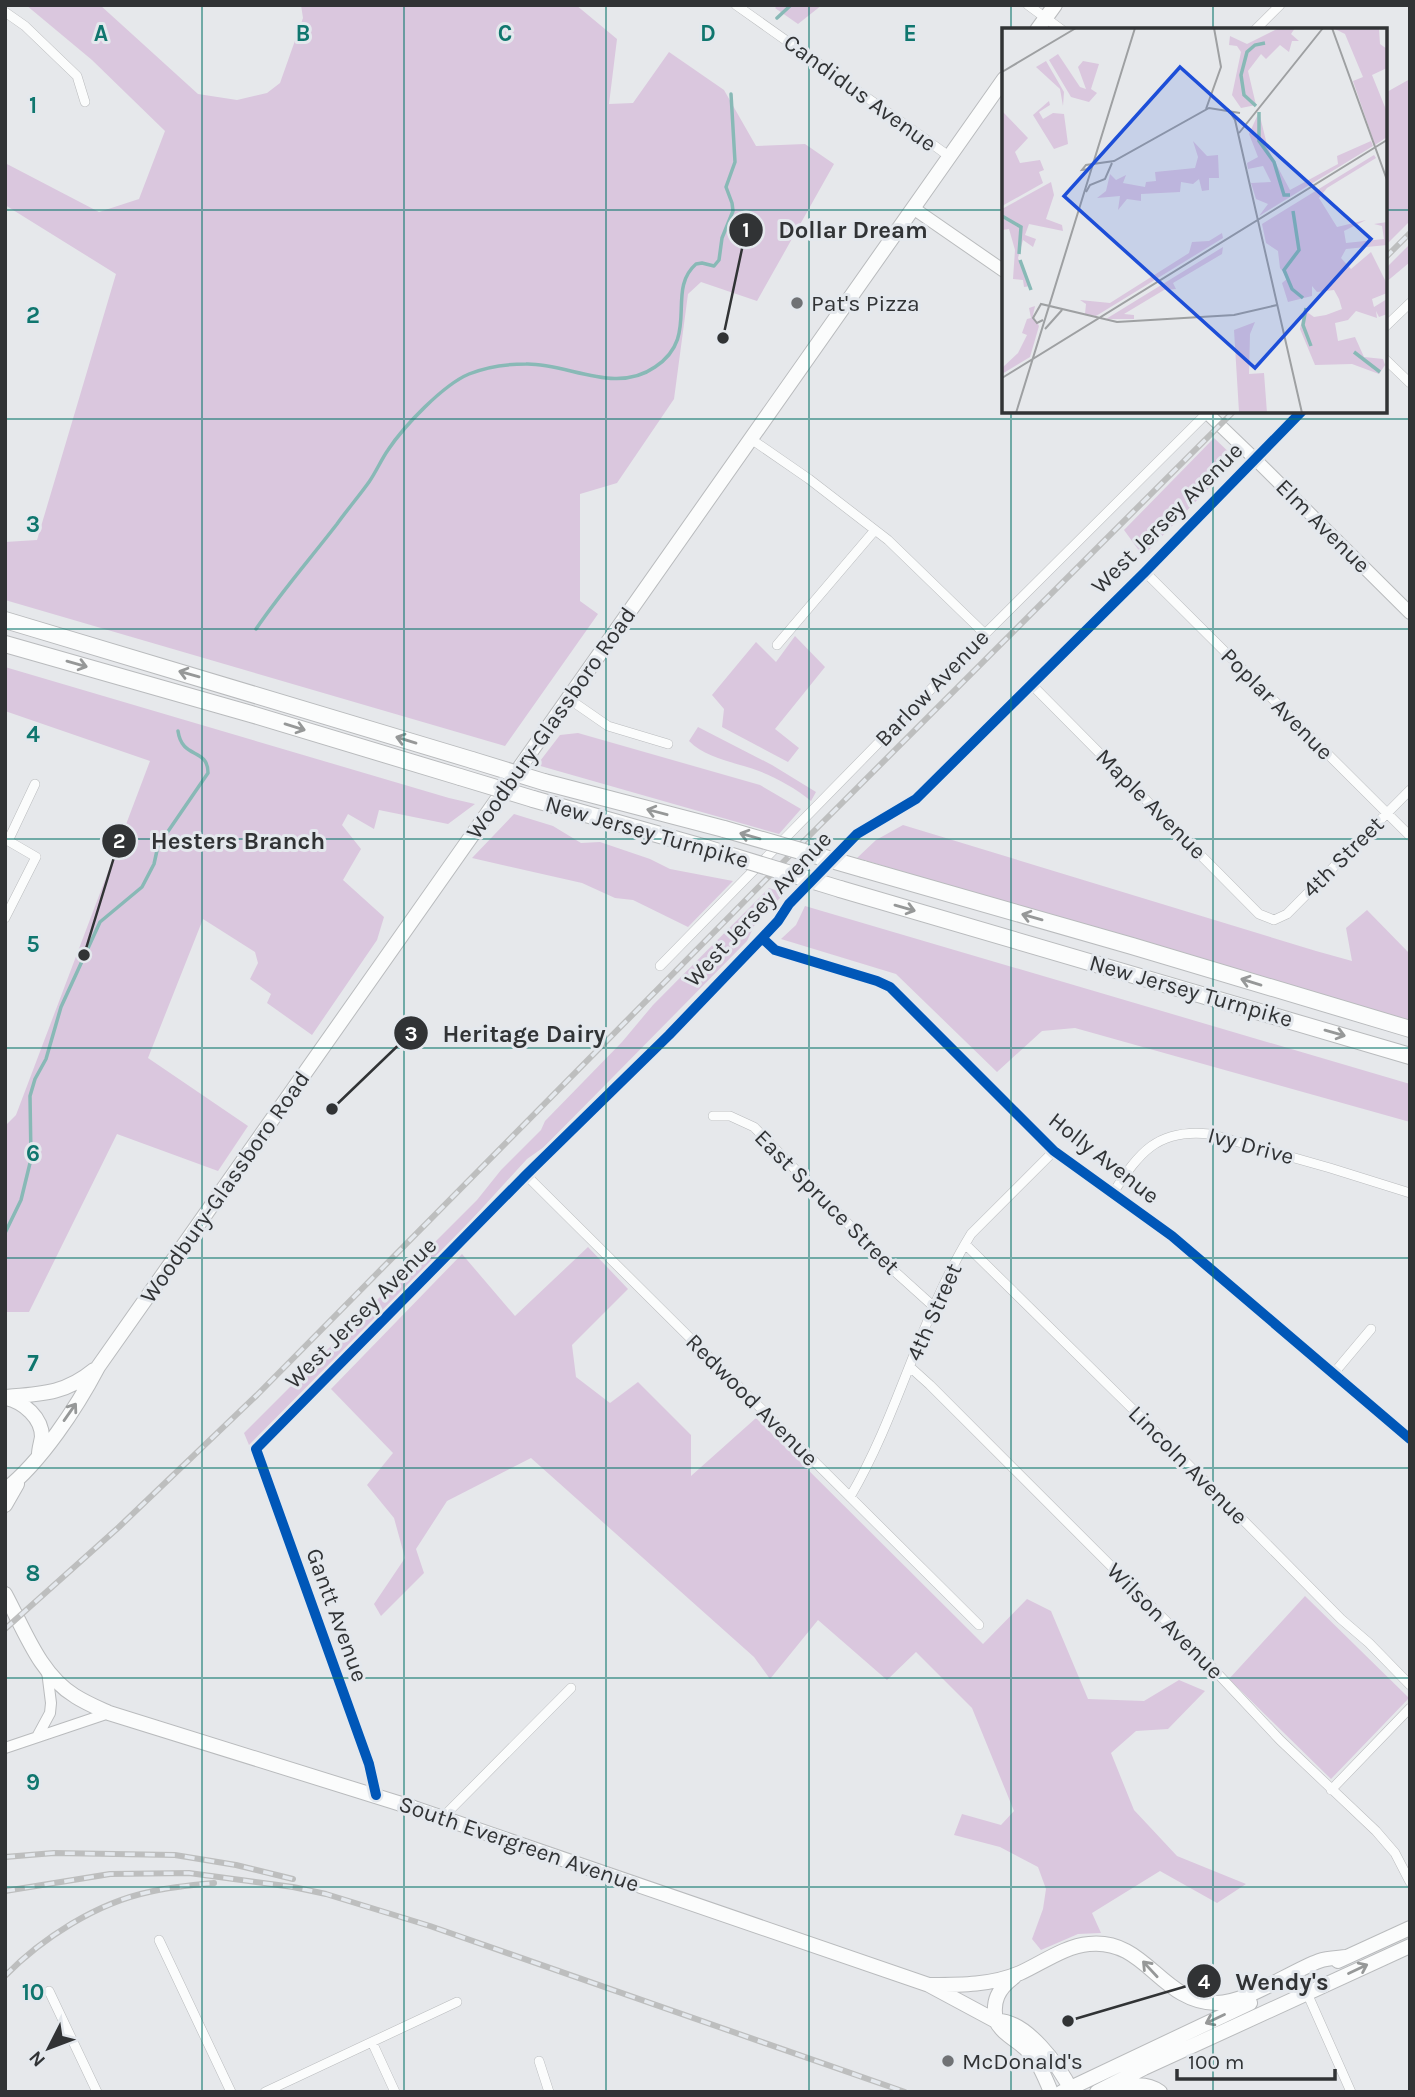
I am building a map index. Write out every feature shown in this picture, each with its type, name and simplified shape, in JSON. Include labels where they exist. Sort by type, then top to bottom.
[{"type":"highway","name":"New Jersey Turnpike","points":[[5,620],[544,782],[724,829],[1410,1029]]},
{"type":"highway","name":"New Jersey Turnpike","points":[[5,644],[1410,1055]]},
{"type":"main road","points":[[1042,24],[1055,5]]},
{"type":"main road","name":"Woodbury-Glassboro Road","points":[[23,1474],[86,1390],[97,1367],[1002,82]]},
{"type":"main road","points":[[913,208],[1002,270]]},
{"type":"main road","name":"Elm Avenue","points":[[1207,413],[1410,613]]},
{"type":"main road","name":"Woodbury-Glassboro Road","points":[[5,1398],[49,1394],[64,1389],[97,1367]]},
{"type":"main road","points":[[5,1398],[25,1406],[39,1423],[42,1436],[38,1455]]},
{"type":"main road","points":[[5,1490],[23,1474]]},
{"type":"main road","points":[[5,1505],[23,1474]]},
{"type":"main road","name":"South Evergreen Avenue","points":[[5,1594],[47,1671],[74,1696],[109,1713],[376,1795],[929,1985],[996,2021],[1005,2021],[1034,2040],[1056,2063],[1068,2091]]},
{"type":"main road","points":[[1068,2091],[1410,1927]]},
{"type":"main road","points":[[996,2021],[994,2006],[1002,1986],[1018,1974],[1074,1947],[1088,1944],[1104,1944],[1127,1950],[1143,1960],[1164,1983],[1185,1995],[1217,2003],[1244,1996],[1322,1960],[1346,1957]]},
{"type":"main road","points":[[1097,2092],[1410,1946]]},
{"type":"main road","points":[[929,1985],[972,1985],[1018,1974]]},
{"type":"main road","name":"South Evergreen Avenue","points":[[996,2021],[1000,2028],[1034,2058],[1051,2092]]},
{"type":"main road","points":[[1104,2092],[1140,2084],[1160,2092]]},
{"type":"street","name":"Candidus Avenue","points":[[736,5],[950,157]]},
{"type":"street","points":[[1028,5],[1042,24]]},
{"type":"street","points":[[1257,28],[1280,5]]},
{"type":"street","points":[[5,12],[25,26],[77,75],[85,102]]},
{"type":"street","points":[[1387,325],[1410,303]]},
{"type":"street","points":[[1387,361],[1410,383]]},
{"type":"street","name":"Barlow Avenue","points":[[660,966],[1205,413]]},
{"type":"street","name":"West Jersey Avenue","points":[[256,1449],[526,1175],[669,1035],[857,834],[916,799],[1145,572],[1300,413]]},
{"type":"street","points":[[751,439],[809,478],[875,530],[985,634]]},
{"type":"street","points":[[777,645],[875,530]]},
{"type":"street","name":"Poplar Avenue","points":[[1145,572],[1410,836]]},
{"type":"street","name":"Maple Avenue","points":[[1031,684],[1259,914],[1274,920]]},
{"type":"street","points":[[569,699],[608,726],[668,744]]},
{"type":"street","points":[[5,918],[36,857],[7,840],[35,784]]},
{"type":"street","name":"4th Street","points":[[1274,920],[1287,914],[1410,790]]},
{"type":"street","name":"Holly Avenue","points":[[762,938],[775,950],[890,987],[1054,1151],[1172,1236],[1410,1439]]},
{"type":"street","name":"East Spruce Street","points":[[713,1116],[730,1116],[754,1127],[892,1269],[933,1306]]},
{"type":"street","name":"Ivy Drive","points":[[1113,1194],[1129,1167],[1155,1143],[1198,1132],[1294,1157],[1410,1193]]},
{"type":"street","name":"4th Street","points":[[850,1497],[864,1474],[933,1306],[965,1244],[971,1234],[1054,1151]]},
{"type":"street","name":"Redwood Avenue","points":[[526,1175],[979,1625]]},
{"type":"street","name":"Lincoln Avenue","points":[[965,1244],[1410,1685]]},
{"type":"street","points":[[1334,1373],[1371,1329]]},
{"type":"street","name":"Wilson Avenue","points":[[910,1367],[1204,1658],[1280,1740],[1385,1842],[1395,1853],[1410,1882]]},
{"type":"street","name":"Gantt Avenue","points":[[256,1449],[369,1765],[376,1795]]},
{"type":"street","points":[[37,1737],[50,1713],[47,1671]]},
{"type":"street","points":[[443,1818],[571,1688]]},
{"type":"street","points":[[1331,1790],[1410,1708]]},
{"type":"street","points":[[5,1748],[109,1713]]},
{"type":"street","points":[[159,1940],[230,2092]]},
{"type":"street","points":[[49,1991],[97,2092]]},
{"type":"street","points":[[1307,1993],[1351,2092]]},
{"type":"street","points":[[265,2092],[457,2002]]},
{"type":"street","points":[[372,2042],[395,2092]]},
{"type":"street","points":[[539,2061],[549,2092]]},
{"type":"shaded area","points":[[26,5],[100,5],[198,94],[237,100],[267,93],[280,83],[303,18],[301,5],[576,5],[617,39],[609,104],[633,103],[669,52],[724,90],[756,146],[805,144],[834,164],[757,301],[701,282],[688,294],[674,399],[617,483],[580,494],[580,601],[598,614],[505,746],[5,600],[5,542],[37,540],[116,274],[5,205],[5,163],[99,212],[139,199],[165,131],[92,60]]},
{"type":"shaded area","points":[[778,5],[822,5],[798,24],[775,8]]},
{"type":"shaded area","points":[[1410,79],[1410,221],[1387,244],[1387,92]]},
{"type":"shaded area","points":[[1410,244],[1410,262],[1387,281],[1387,267]]},
{"type":"shaded area","points":[[1214,438],[1234,457],[1234,462],[1143,556],[1124,530]]},
{"type":"shaded area","points":[[795,636],[825,667],[775,729],[799,748],[788,762],[722,727],[724,709],[712,695],[756,642],[776,662]]},
{"type":"shaded area","points":[[5,667],[475,804],[448,824],[379,810],[374,829],[348,814],[342,825],[361,849],[343,880],[384,917],[377,940],[312,1035],[267,1003],[271,994],[250,979],[258,963],[255,952],[203,919],[148,1058],[248,1126],[218,1171],[117,1134],[29,1312],[5,1312],[5,1126],[16,1115],[150,761],[5,711]]},
{"type":"shaded area","points":[[698,727],[772,765],[816,792],[811,801],[772,777],[713,756],[696,747],[689,741]]},
{"type":"shaded area","points":[[578,733],[760,785],[801,809],[779,834],[537,765],[560,735]]},
{"type":"shaded area","points":[[514,814],[553,826],[581,843],[600,842],[650,859],[670,869],[733,881],[688,927],[633,900],[615,898],[582,883],[472,858]]},
{"type":"shaded area","points":[[903,825],[1352,961],[1346,928],[1367,910],[1410,954],[1410,1021],[857,858],[876,840]]},
{"type":"shaded area","points":[[769,888],[785,893],[756,922],[747,941],[544,1147],[527,1159],[442,1252],[249,1445],[244,1433],[477,1200],[501,1170],[541,1130],[545,1121],[622,1042],[653,1005]]},
{"type":"shaded area","points":[[805,906],[1410,1084],[1410,1122],[1075,1028],[1042,1031],[997,1072],[896,974],[781,939],[796,925]]},
{"type":"shaded area","points":[[588,1247],[628,1289],[572,1345],[576,1377],[610,1403],[638,1382],[691,1435],[691,1476],[756,1418],[983,1644],[1027,1599],[1051,1611],[1088,1699],[1144,1701],[1179,1680],[1205,1691],[1168,1729],[1136,1731],[1111,1753],[1134,1810],[1177,1856],[1246,1884],[1217,1903],[1160,1871],[1092,1913],[1101,1933],[1078,1934],[1041,1950],[1032,1939],[1043,1909],[1046,1889],[1038,1867],[1000,1847],[954,1835],[962,1814],[1001,1825],[1014,1811],[972,1708],[916,1652],[887,1680],[818,1620],[770,1679],[754,1657],[531,1458],[447,1501],[416,1549],[424,1573],[381,1616],[374,1604],[405,1558],[394,1518],[367,1485],[393,1453],[331,1389],[462,1254],[515,1316]]},
{"type":"shaded area","points":[[1305,1596],[1409,1698],[1331,1779],[1229,1679]]},
{"type":"waterway","points":[[777,18],[791,5]]},
{"type":"waterway","points":[[256,629],[372,478],[395,440],[425,407],[459,379],[490,368],[526,364],[591,376],[624,378],[640,375],[669,355],[680,328],[683,287],[687,275],[696,264],[714,266],[719,260],[722,238],[733,211],[726,187],[735,162],[731,94]]},
{"type":"waterway","points":[[5,1233],[21,1200],[31,1159],[30,1096],[35,1079],[46,1059],[61,1007],[100,922],[142,887],[154,864],[158,846],[208,773],[204,760],[184,746],[178,731]]},
{"type":"railway","points":[[1387,256],[1410,233]]},
{"type":"railway","points":[[5,1629],[119,1527],[257,1395],[809,836],[1232,413]]},
{"type":"railway","points":[[5,1857],[54,1853],[175,1855],[236,1865],[293,1879]]},
{"type":"railway","points":[[5,1891],[110,1874],[189,1873],[326,1894],[430,1926],[905,2092]]},
{"type":"railway","points":[[5,1976],[53,1936],[110,1904],[157,1890],[214,1883]]},
{"type":"cycle path","points":[[376,1795],[369,1764],[256,1449],[526,1175],[669,1035],[857,834],[916,799],[1145,572],[1300,413]]},
{"type":"cycle path","points":[[762,938],[775,950],[890,987],[1054,1151],[1172,1236],[1410,1439]]},
{"type":"place","name":"Pat's Pizza","points":[[797,303]]},
{"type":"place","name":"Dollar Dream","points":[[723,338]]},
{"type":"place","name":"Hesters Branch","points":[[84,955]]},
{"type":"place","name":"Heritage Dairy","points":[[332,1109]]},
{"type":"place","name":"Wendy's","points":[[1068,2021]]},
{"type":"place","name":"McDonald's","points":[[948,2061]]}]
